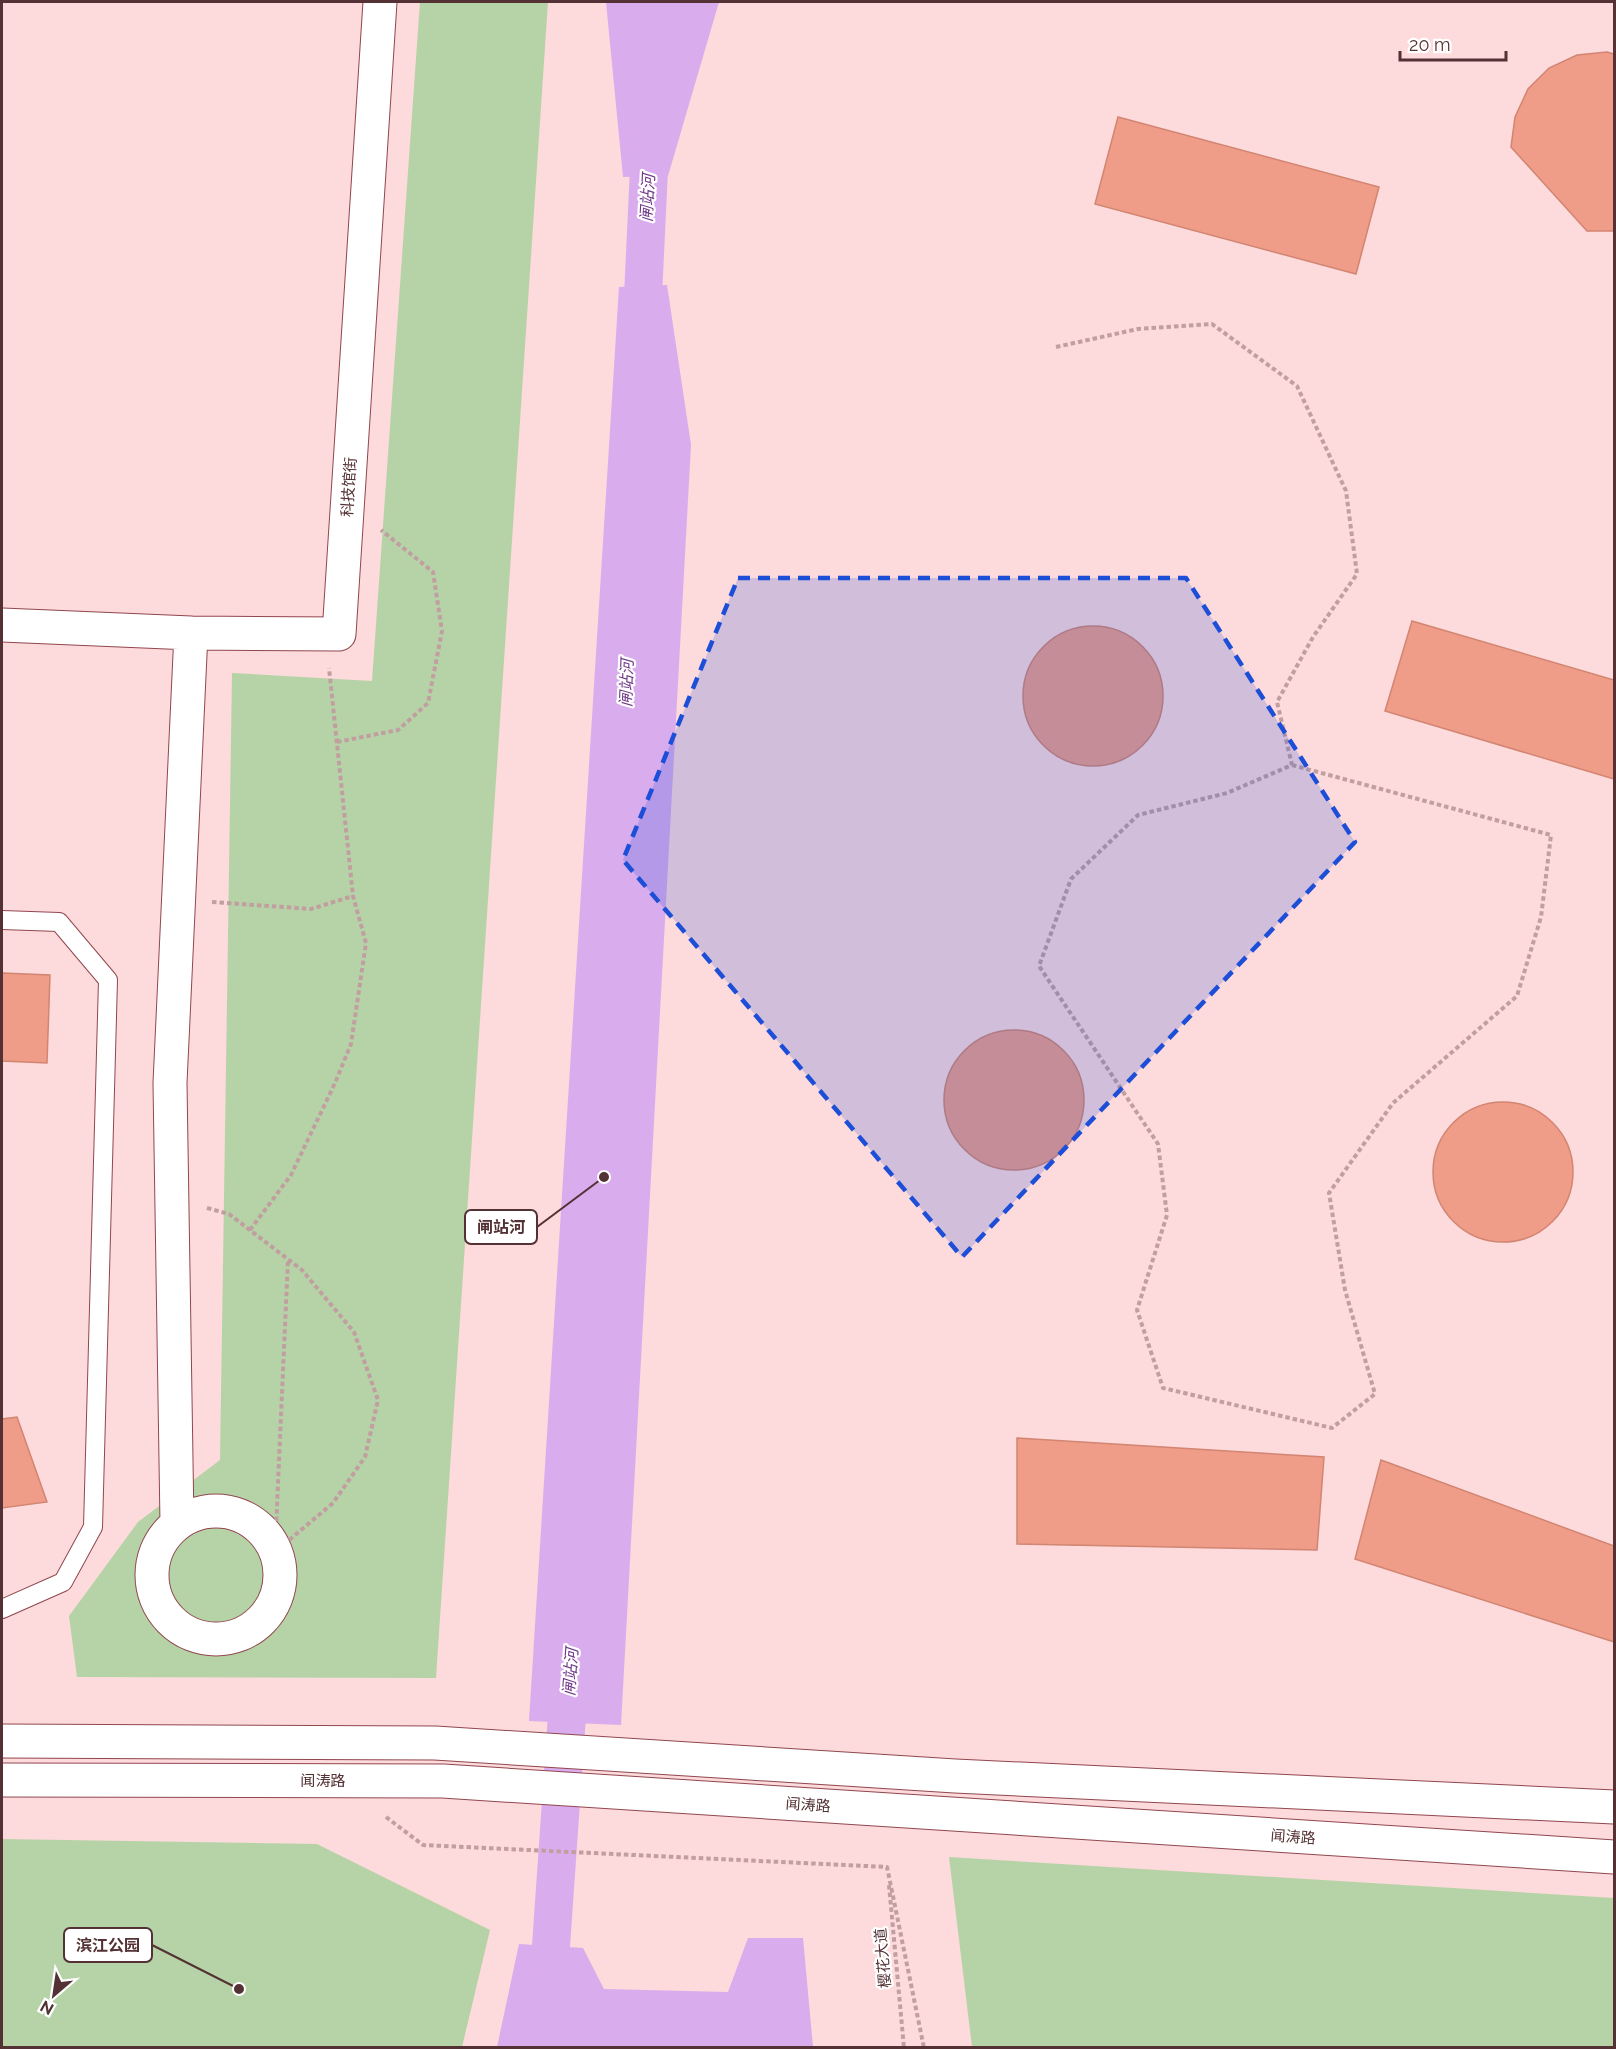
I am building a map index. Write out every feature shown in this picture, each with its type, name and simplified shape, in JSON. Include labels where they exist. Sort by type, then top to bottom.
[{"type":"main road","name":"科技馆街","points":[[325,636],[339,634],[380,2]]},
{"type":"main road","points":[[2,625],[325,636]]},
{"type":"main road","points":[[177,1523],[170,1083],[191,633]]},
{"type":"main road","points":[[217,1510],[237,1514],[256,1525],[270,1540],[275,1552],[281,1581],[275,1602],[263,1620],[246,1633],[226,1639],[204,1639],[184,1632],[167,1618],[156,1600],[150,1579],[153,1558],[162,1538],[177,1523],[196,1513],[217,1510]]},
{"type":"main road","points":[[2,1741],[435,1743],[955,1776],[1614,1807]]},
{"type":"main road","name":"闻涛路","points":[[2,1780],[443,1781],[1614,1857]]},
{"type":"lane","points":[[2,920],[59,922],[108,980],[93,1527],[63,1581],[2,1609]]},
{"type":"path","points":[[1056,347],[1138,328],[1212,324],[1297,386],[1346,491],[1358,574],[1313,637],[1277,702],[1292,765]]},
{"type":"path","points":[[337,742],[398,730],[428,703],[442,631],[433,572],[388,534],[347,511]]},
{"type":"path","points":[[250,1230],[291,1175],[351,1044],[366,943],[353,897],[325,636]]},
{"type":"path","points":[[1292,765],[1551,835],[1541,917],[1517,996],[1393,1103],[1329,1193],[1345,1290],[1375,1394],[1332,1428],[1163,1388],[1137,1310],[1167,1215],[1158,1144],[1040,966],[1071,879],[1138,815],[1227,793],[1292,765]]},
{"type":"path","points":[[179,897],[237,906],[311,909],[353,897]]},
{"type":"path","points":[[172,1199],[229,1215],[303,1270],[354,1332],[378,1400],[365,1457],[333,1503],[275,1552]]},
{"type":"path","points":[[275,1552],[288,1259]]},
{"type":"path","points":[[385,1816],[423,1845],[887,1867],[924,2048]]},
{"type":"path","name":"樱花大道","points":[[887,1867],[904,2048]]},
{"type":"highlighted area","points":[[738,578],[1186,578],[1355,842],[962,1257],[623,860]]},
{"type":"green space","points":[[420,2],[548,2],[436,1678],[77,1677],[69,1616],[138,1522],[220,1460],[232,673],[372,681]]},
{"type":"green space","points":[[2,1839],[317,1844],[490,1930],[462,2047],[2,2047]]},
{"type":"green space","points":[[949,1857],[1614,1898],[1614,2047],[972,2047]]},
{"type":"water","points":[[606,2],[719,2],[668,176],[623,177]]},
{"type":"water","points":[[667,285],[691,445],[621,1725],[529,1721],[619,287]]},
{"type":"water","points":[[748,1938],[803,1938],[813,2047],[497,2047],[519,1944],[583,1948],[604,1989],[728,1992]]},
{"type":"building","points":[[1607,52],[1614,54],[1614,231],[1587,231],[1511,147],[1515,117],[1528,89],[1549,68],[1577,55]]},
{"type":"building","points":[[1118,117],[1379,187],[1356,274],[1095,204]]},
{"type":"building","points":[[1412,621],[1614,680],[1614,779],[1385,711]]},
{"type":"building","points":[[1093,626],[1120,631],[1142,647],[1158,669],[1163,696],[1158,723],[1142,745],[1120,761],[1093,766],[1066,761],[1044,745],[1028,723],[1023,696],[1028,669],[1044,647],[1066,631]]},
{"type":"building","points":[[2,973],[50,975],[47,1063],[2,1061]]},
{"type":"building","points":[[1014,1030],[1041,1035],[1063,1051],[1079,1073],[1084,1100],[1079,1127],[1063,1149],[1041,1165],[1014,1170],[987,1165],[965,1149],[949,1127],[944,1100],[949,1073],[965,1051],[987,1035]]},
{"type":"building","points":[[1503,1102],[1530,1107],[1552,1123],[1568,1145],[1573,1172],[1568,1199],[1552,1221],[1530,1237],[1503,1242],[1476,1237],[1454,1221],[1438,1199],[1433,1172],[1438,1145],[1454,1123],[1476,1107]]},
{"type":"building","points":[[17,1417],[47,1502],[2,1508],[2,1419]]},
{"type":"building","points":[[1017,1438],[1324,1457],[1317,1550],[1017,1544]]},
{"type":"building","points":[[1381,1460],[1614,1546],[1614,1642],[1355,1559]]},
{"type":"waterway","name":"闸站河","points":[[641,339],[651,126]]},
{"type":"waterway","name":"闸站河","points":[[550,2048],[551,1946],[570,1672]]},
{"type":"place","name":"闸站河","points":[[604,1177]]},
{"type":"place","name":"滨江公园","points":[[239,1989]]}]
